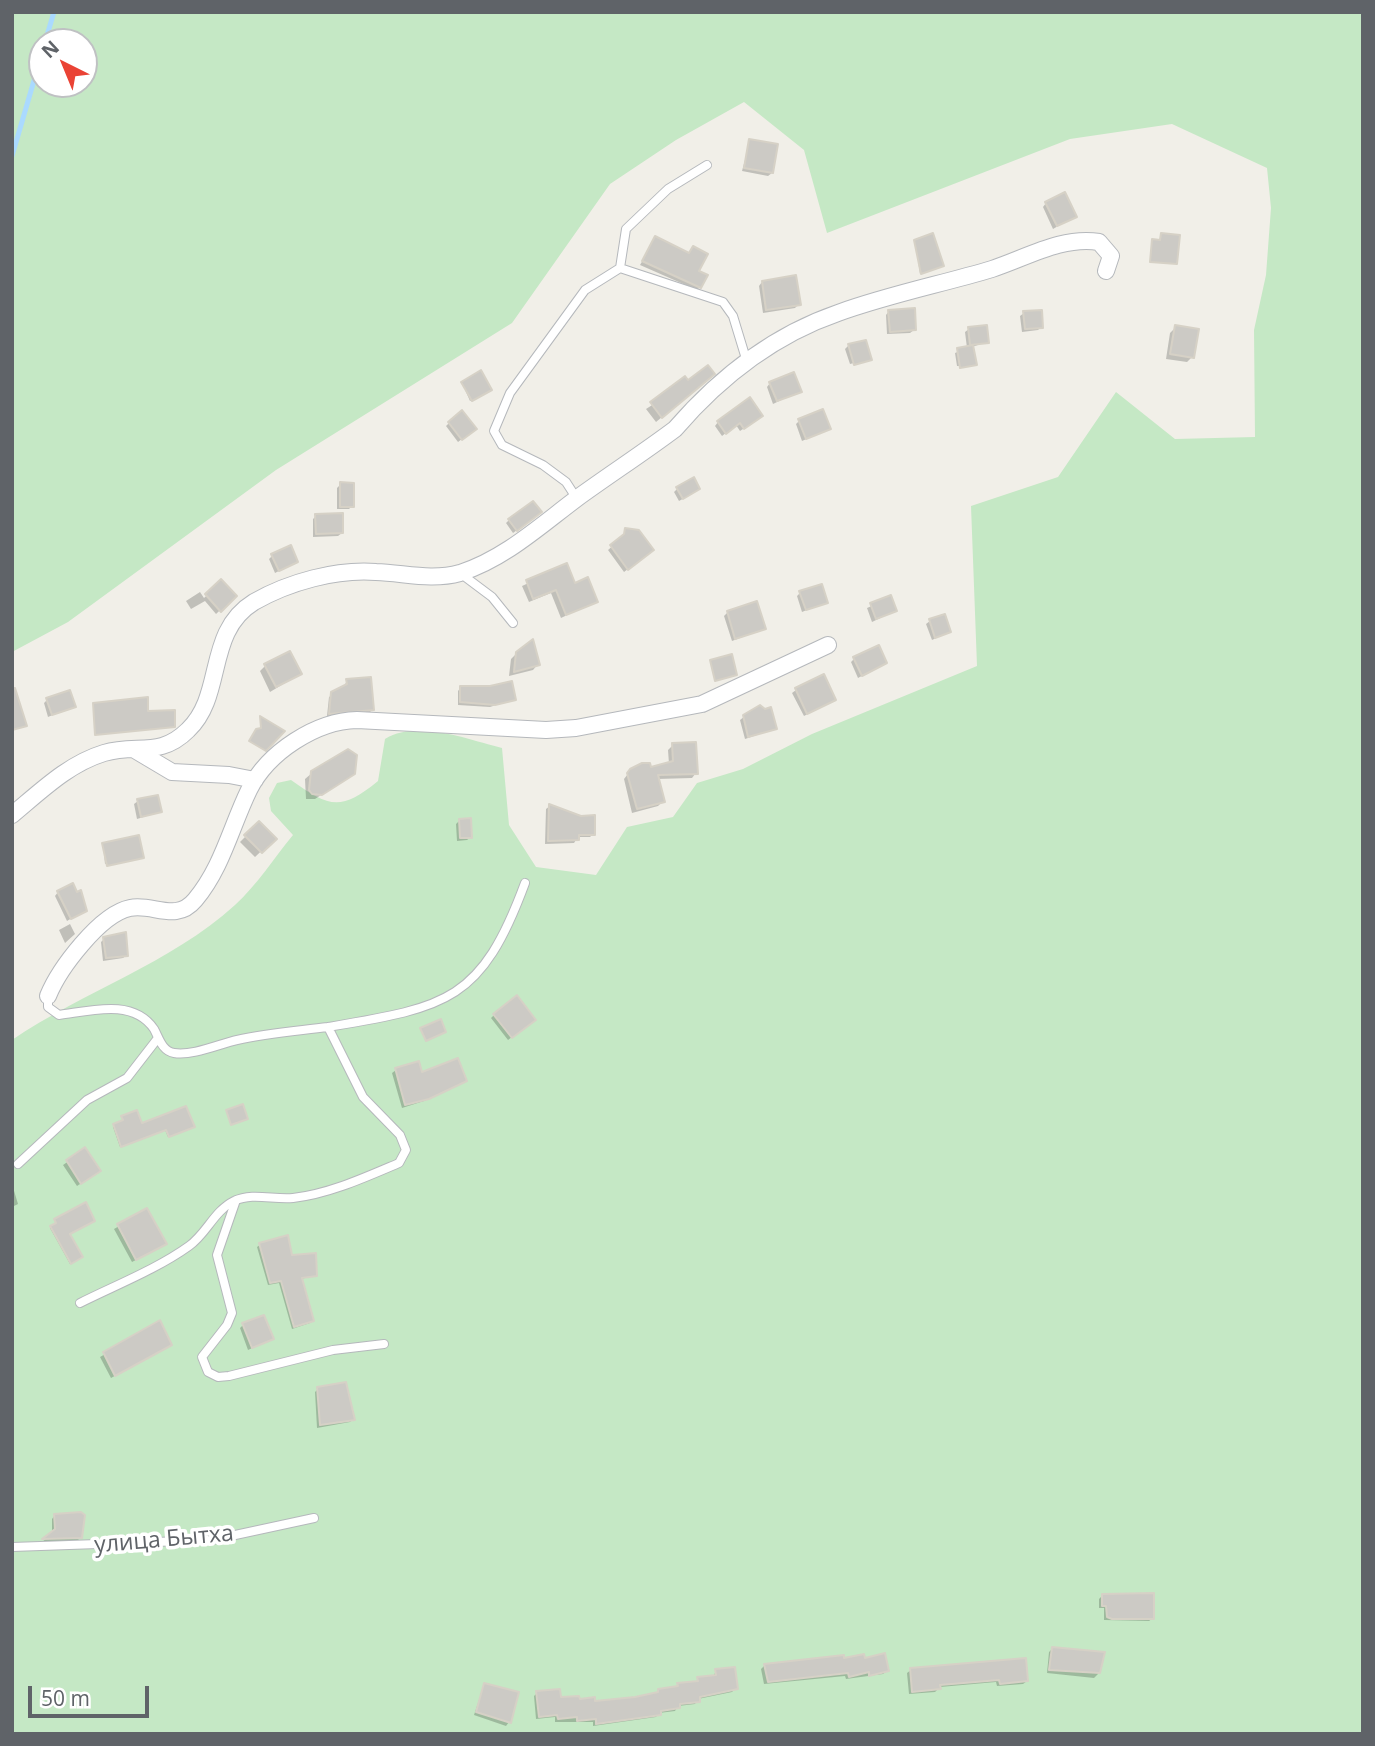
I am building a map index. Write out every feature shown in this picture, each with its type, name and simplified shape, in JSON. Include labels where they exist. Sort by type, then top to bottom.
[{"type":"street","points":[[12,815],[79,763],[106,752],[162,748],[174,743],[195,724],[202,711],[223,636],[239,614],[255,602],[292,586],[350,571],[417,577],[460,573],[500,555],[676,429],[715,385],[747,362],[809,325],[840,312],[924,290],[1050,247],[1099,242],[1111,256],[1106,271]]},
{"type":"street","points":[[48,996],[64,966],[113,915],[140,907],[173,912],[192,903],[212,874],[255,780],[295,741],[342,720],[546,730],[576,728],[702,704],[828,645]]},
{"type":"street","points":[[135,750],[172,772],[229,775],[255,780]]},
{"type":"lane","points":[[620,268],[626,229],[668,189],[708,165]]},
{"type":"lane","points":[[577,499],[566,482],[543,465],[502,445],[494,431],[510,393],[584,290],[620,268],[723,302],[733,316],[747,362]]},
{"type":"lane","points":[[460,573],[492,597],[513,623]]},
{"type":"lane","points":[[48,996],[48,1007],[59,1015],[101,1009],[127,1010],[147,1021],[165,1048],[175,1053],[239,1039],[395,1016],[451,996],[471,981],[491,957],[509,925],[525,883]]},
{"type":"lane","points":[[80,1303],[182,1251],[198,1240],[224,1208],[236,1200],[309,1196],[388,1168],[404,1157],[406,1150],[400,1135],[363,1097],[328,1027]]},
{"type":"lane","points":[[18,1164],[87,1100],[127,1078],[158,1038]]},
{"type":"lane","points":[[236,1200],[217,1255],[232,1313],[228,1325],[202,1357],[208,1373],[218,1377],[229,1376],[307,1356],[384,1344]]},
{"type":"lane","name":"улица Бытха","points":[[12,1547],[212,1540],[314,1518]]},
{"type":"green space","points":[[12,12],[1363,12],[1363,1734],[12,1734],[12,1040],[155,961],[210,926],[235,905],[293,835],[271,811],[269,798],[277,783],[291,780],[315,796],[334,802],[354,798],[378,781],[385,739],[398,733],[443,733],[502,748],[509,825],[536,867],[596,875],[627,827],[673,817],[697,783],[743,769],[812,734],[977,666],[971,506],[1058,477],[1116,392],[1175,439],[1255,437],[1254,330],[1266,275],[1271,208],[1267,168],[1172,124],[1070,139],[827,233],[804,150],[744,102],[676,140],[610,184],[512,323],[276,470],[68,622],[12,652]]},
{"type":"building","points":[[749,139],[778,144],[773,173],[744,168]]},
{"type":"building","points":[[1065,192],[1077,217],[1057,226],[1045,202]]},
{"type":"building","points":[[933,233],[944,266],[921,274],[914,240]]},
{"type":"building","points":[[1161,233],[1180,235],[1177,264],[1150,262],[1152,239],[1160,240]]},
{"type":"building","points":[[655,236],[689,253],[693,246],[708,254],[699,271],[708,275],[701,288],[642,261]]},
{"type":"building","points":[[796,275],[801,305],[766,310],[762,281]]},
{"type":"building","points":[[915,308],[916,330],[890,332],[888,310]]},
{"type":"building","points":[[1042,310],[1043,328],[1025,329],[1023,311]]},
{"type":"building","points":[[987,325],[989,343],[970,345],[968,327]]},
{"type":"building","points":[[1175,325],[1199,329],[1194,358],[1170,354]]},
{"type":"building","points":[[866,340],[872,360],[854,365],[848,344]]},
{"type":"building","points":[[973,345],[977,365],[960,368],[957,348]]},
{"type":"building","points":[[708,365],[715,374],[662,418],[650,402],[685,376],[688,380]]},
{"type":"building","points":[[481,370],[492,390],[472,401],[461,382]]},
{"type":"building","points":[[794,372],[802,392],[777,401],[769,382]]},
{"type":"building","points":[[750,397],[763,416],[744,429],[740,423],[726,434],[717,421]]},
{"type":"building","points":[[823,409],[831,429],[806,439],[798,419]]},
{"type":"building","points":[[462,410],[477,429],[462,440],[448,422]]},
{"type":"building","points":[[694,477],[700,489],[683,499],[676,487]]},
{"type":"building","points":[[340,482],[354,483],[354,507],[340,507]]},
{"type":"building","points":[[533,501],[542,512],[517,531],[508,519]]},
{"type":"building","points":[[343,513],[343,533],[316,534],[315,514]]},
{"type":"building","points":[[625,528],[639,530],[654,550],[628,570],[610,545],[624,534]]},
{"type":"building","points":[[291,545],[298,562],[279,571],[271,554]]},
{"type":"building","points":[[567,563],[575,583],[588,577],[598,602],[566,615],[556,590],[533,599],[526,580]]},
{"type":"building","points":[[221,579],[237,596],[221,612],[205,594]]},
{"type":"building","points":[[822,584],[828,603],[806,610],[799,591]]},
{"type":"building","points":[[891,595],[897,611],[876,619],[870,603]]},
{"type":"building","points":[[757,601],[766,629],[735,639],[727,611]]},
{"type":"building","points":[[945,614],[951,632],[935,638],[929,619]]},
{"type":"building","points":[[533,639],[540,665],[514,672],[516,652]]},
{"type":"building","points":[[879,645],[887,663],[862,676],[853,657]]},
{"type":"building","points":[[290,651],[302,674],[276,687],[264,664]]},
{"type":"building","points":[[732,654],[737,675],[715,681],[710,660]]},
{"type":"building","points":[[824,674],[836,700],[807,714],[795,688]]},
{"type":"building","points":[[371,677],[374,710],[329,714],[331,692],[347,684],[346,679]]},
{"type":"building","points":[[512,681],[516,700],[495,705],[460,702],[460,686],[490,686]]},
{"type":"building","points":[[15,688],[27,726],[12,730],[12,689]]},
{"type":"building","points":[[70,690],[76,707],[52,715],[46,698]]},
{"type":"building","points":[[148,697],[148,711],[175,710],[175,727],[95,735],[93,703]]},
{"type":"building","points":[[760,705],[765,709],[771,707],[777,729],[748,737],[743,715]]},
{"type":"building","points":[[260,716],[285,731],[266,751],[249,741],[256,729],[261,728]]},
{"type":"building","points":[[696,742],[698,774],[658,775],[665,802],[637,809],[627,773],[630,769],[642,763],[650,763],[651,767],[673,761],[672,743]]},
{"type":"building","points":[[348,749],[357,755],[355,774],[322,795],[312,794],[309,790],[311,771]]},
{"type":"building","points":[[158,795],[162,812],[141,817],[137,799]]},
{"type":"building","points":[[549,804],[581,816],[595,815],[595,835],[579,835],[579,840],[548,841]]},
{"type":"building","points":[[471,818],[472,838],[460,838],[459,819]]},
{"type":"building","points":[[259,821],[277,839],[262,853],[244,835]]},
{"type":"building","points":[[139,835],[144,858],[107,866],[102,843]]},
{"type":"building","points":[[73,883],[77,892],[81,890],[87,911],[71,919],[57,891]]},
{"type":"building","points":[[126,932],[128,956],[106,958],[103,937]]},
{"type":"building","points":[[517,995],[536,1020],[512,1038],[493,1014]]},
{"type":"building","points":[[441,1019],[446,1032],[426,1041],[420,1028]]},
{"type":"building","points":[[458,1058],[467,1081],[429,1099],[405,1105],[395,1068],[419,1061],[422,1072]]},
{"type":"building","points":[[243,1104],[248,1119],[231,1125],[226,1110]]},
{"type":"building","points":[[186,1106],[195,1127],[169,1137],[166,1130],[121,1147],[113,1124],[123,1120],[121,1116],[137,1110],[142,1123]]},
{"type":"building","points":[[85,1147],[101,1171],[81,1184],[66,1160]]},
{"type":"building","points":[[86,1202],[95,1221],[70,1234],[83,1257],[71,1264],[50,1226],[56,1223],[54,1219]]},
{"type":"building","points":[[147,1208],[167,1244],[136,1260],[117,1224]]},
{"type":"building","points":[[288,1235],[292,1255],[316,1253],[317,1276],[302,1278],[314,1321],[294,1327],[281,1281],[270,1283],[259,1243]]},
{"type":"building","points":[[264,1315],[274,1339],[252,1348],[242,1323]]},
{"type":"building","points":[[160,1320],[172,1345],[115,1376],[103,1352]]},
{"type":"building","points":[[346,1382],[355,1420],[320,1425],[317,1387]]},
{"type":"building","points":[[81,1512],[85,1515],[82,1538],[42,1539],[55,1529],[54,1514]]},
{"type":"building","points":[[1154,1593],[1154,1619],[1112,1619],[1107,1617],[1106,1606],[1102,1606],[1102,1594]]},
{"type":"building","points":[[1052,1647],[1105,1652],[1100,1673],[1049,1670]]},
{"type":"building","points":[[885,1653],[889,1671],[869,1676],[869,1672],[849,1677],[848,1673],[768,1682],[764,1664],[844,1655],[844,1658],[864,1654],[865,1658]]},
{"type":"building","points":[[1026,1658],[1028,1681],[1000,1684],[999,1680],[940,1685],[941,1689],[912,1692],[910,1668]]},
{"type":"building","points":[[735,1667],[738,1689],[700,1697],[700,1702],[680,1704],[680,1708],[661,1711],[661,1715],[596,1724],[596,1719],[577,1721],[577,1717],[539,1717],[536,1691],[560,1689],[561,1697],[595,1697],[595,1701],[635,1697],[678,1686],[677,1683],[698,1681],[697,1677],[716,1675],[715,1669]]},
{"type":"building","points":[[484,1683],[519,1692],[511,1723],[476,1712]]},
{"type":"waterway","points":[[49,28],[54,12]]},
{"type":"waterway","points":[[12,156],[29,98]]}]
